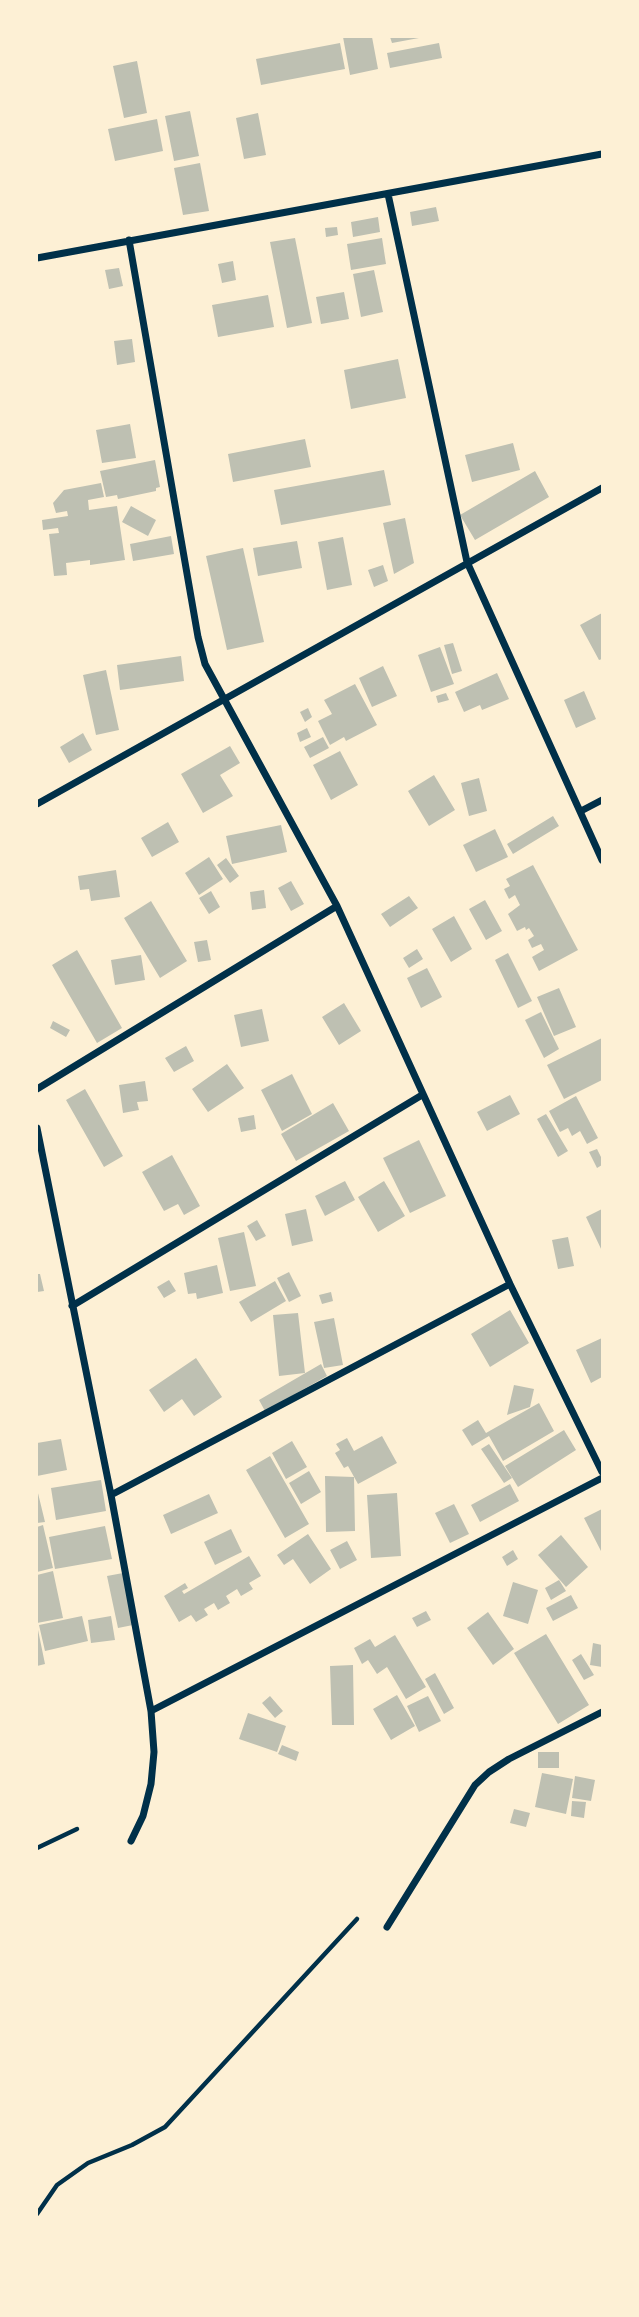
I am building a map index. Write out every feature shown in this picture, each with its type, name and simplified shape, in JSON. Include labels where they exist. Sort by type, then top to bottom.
[{"type":"street","points":[[37,258],[602,154]]},
{"type":"street","points":[[388,194],[467,562],[602,860]]},
{"type":"street","points":[[129,240],[198,637],[205,664],[337,906],[510,1284],[602,1472]]},
{"type":"street","points":[[37,804],[602,488]]},
{"type":"street","points":[[581,811],[602,800]]},
{"type":"street","points":[[37,1089],[337,906]]},
{"type":"street","points":[[72,1306],[422,1095]]},
{"type":"street","points":[[37,1128],[151,1711],[154,1752],[151,1784],[143,1816],[131,1841]]},
{"type":"street","points":[[111,1496],[510,1284]]},
{"type":"street","points":[[151,1711],[602,1478]]},
{"type":"street","points":[[387,1927],[475,1786],[489,1772],[509,1759],[602,1712]]},
{"type":"path","points":[[37,1849],[77,1829]]},
{"type":"path","points":[[37,2214],[57,2185],[89,2163],[132,2145],[165,2127],[357,1919]]},
{"type":"building","points":[[343,37],[372,37],[378,69],[350,75]]},
{"type":"building","points":[[390,37],[419,37],[419,38],[392,43]]},
{"type":"building","points":[[340,43],[345,69],[261,85],[256,59]]},
{"type":"building","points":[[439,43],[442,58],[390,68],[387,53]]},
{"type":"building","points":[[137,61],[147,113],[124,118],[113,66]]},
{"type":"building","points":[[190,111],[199,156],[174,161],[165,116]]},
{"type":"building","points":[[258,113],[266,155],[244,159],[236,118]]},
{"type":"building","points":[[157,119],[163,151],[115,161],[108,129]]},
{"type":"building","points":[[200,163],[209,211],[183,215],[174,168]]},
{"type":"building","points":[[436,207],[439,221],[412,226],[410,212]]},
{"type":"building","points":[[378,217],[380,232],[353,237],[351,222]]},
{"type":"building","points":[[337,227],[338,235],[326,237],[325,228]]},
{"type":"building","points":[[295,238],[312,323],[287,328],[270,242]]},
{"type":"building","points":[[382,238],[386,264],[351,270],[347,244]]},
{"type":"building","points":[[233,261],[236,280],[222,283],[218,264]]},
{"type":"building","points":[[119,268],[123,286],[109,289],[105,270]]},
{"type":"building","points":[[374,270],[383,312],[361,317],[353,274]]},
{"type":"building","points":[[344,292],[349,319],[321,324],[316,297]]},
{"type":"building","points":[[268,295],[274,327],[218,337],[212,305]]},
{"type":"building","points":[[132,339],[135,362],[117,365],[114,341]]},
{"type":"building","points":[[398,359],[406,398],[351,409],[344,370]]},
{"type":"building","points":[[130,424],[136,458],[102,463],[96,430]]},
{"type":"building","points":[[305,439],[311,467],[233,482],[228,454]]},
{"type":"building","points":[[513,443],[520,470],[472,482],[465,455]]},
{"type":"building","points":[[155,460],[160,487],[156,488],[156,491],[118,499],[117,495],[106,497],[100,471]]},
{"type":"building","points":[[384,470],[391,505],[281,525],[274,490]]},
{"type":"building","points":[[535,471],[549,497],[475,540],[460,515]]},
{"type":"building","points":[[101,483],[104,497],[88,500],[89,510],[117,506],[125,560],[90,565],[90,560],[66,563],[67,575],[54,576],[49,534],[59,533],[58,528],[43,530],[42,520],[68,516],[67,511],[56,513],[53,503],[64,490]]},
{"type":"building","points":[[131,506],[156,520],[148,536],[122,522]]},
{"type":"building","points":[[405,518],[414,563],[394,574],[383,523]]},
{"type":"building","points":[[171,536],[174,554],[133,561],[130,544]]},
{"type":"building","points":[[343,537],[352,585],[327,590],[318,542]]},
{"type":"building","points":[[297,541],[302,568],[258,576],[253,548]]},
{"type":"building","points":[[243,548],[264,642],[227,650],[206,556]]},
{"type":"building","points":[[383,565],[388,581],[374,587],[368,570]]},
{"type":"building","points":[[602,613],[602,659],[599,660],[580,625]]},
{"type":"building","points":[[453,643],[462,671],[452,674],[444,645]]},
{"type":"building","points":[[440,647],[454,684],[431,692],[418,655]]},
{"type":"building","points":[[181,656],[184,681],[120,690],[117,665]]},
{"type":"building","points":[[383,666],[397,696],[372,707],[359,678]]},
{"type":"building","points":[[106,670],[119,730],[96,735],[83,675]]},
{"type":"building","points":[[497,673],[509,699],[482,710],[480,705],[464,712],[455,692]]},
{"type":"building","points":[[355,684],[377,725],[346,741],[344,737],[330,745],[318,721],[332,714],[324,700]]},
{"type":"building","points":[[584,691],[596,719],[576,728],[564,700]]},
{"type":"building","points":[[446,693],[449,700],[438,703],[436,696]]},
{"type":"building","points":[[308,708],[312,717],[305,722],[300,712]]},
{"type":"building","points":[[307,728],[311,737],[300,742],[297,733]]},
{"type":"building","points":[[83,733],[92,750],[69,763],[60,747]]},
{"type":"building","points":[[323,737],[329,748],[310,758],[304,747]]},
{"type":"building","points":[[230,746],[240,763],[220,775],[233,796],[203,813],[181,774]]},
{"type":"building","points":[[340,751],[358,785],[331,800],[313,765]]},
{"type":"building","points":[[434,775],[455,810],[429,826],[408,791]]},
{"type":"building","points":[[479,778],[487,811],[469,816],[461,783]]},
{"type":"building","points":[[553,816],[559,826],[513,854],[507,844]]},
{"type":"building","points":[[168,822],[179,842],[152,857],[141,838]]},
{"type":"building","points":[[281,825],[287,852],[232,864],[226,836]]},
{"type":"building","points":[[495,829],[508,857],[476,872],[463,845]]},
{"type":"building","points":[[209,857],[223,879],[199,895],[185,873]]},
{"type":"building","points":[[226,858],[239,876],[230,883],[217,865]]},
{"type":"building","points":[[533,865],[578,950],[539,971],[532,957],[544,950],[541,944],[532,948],[528,940],[534,936],[529,928],[517,931],[508,914],[520,905],[515,895],[509,899],[504,889],[510,886],[506,879]]},
{"type":"building","points":[[116,870],[120,897],[91,901],[89,889],[80,890],[78,876]]},
{"type":"building","points":[[291,881],[304,904],[291,911],[278,888]]},
{"type":"building","points":[[264,890],[266,908],[252,910],[250,892]]},
{"type":"building","points":[[211,891],[220,907],[209,914],[199,898]]},
{"type":"building","points":[[409,896],[418,908],[390,927],[381,914]]},
{"type":"building","points":[[485,900],[502,931],[486,940],[469,909]]},
{"type":"building","points":[[151,901],[187,961],[160,978],[124,918]]},
{"type":"building","points":[[454,916],[472,949],[451,962],[432,929]]},
{"type":"building","points":[[207,940],[211,960],[198,962],[194,942]]},
{"type":"building","points":[[417,949],[423,959],[409,968],[403,958]]},
{"type":"building","points":[[77,950],[122,1028],[97,1043],[52,965]]},
{"type":"building","points":[[508,953],[532,1001],[518,1008],[495,960]]},
{"type":"building","points":[[141,955],[145,980],[115,985],[111,960]]},
{"type":"building","points":[[427,968],[442,997],[421,1008],[407,978]]},
{"type":"building","points":[[559,988],[576,1027],[554,1036],[537,997]]},
{"type":"building","points":[[344,1003],[361,1031],[339,1045],[322,1017]]},
{"type":"building","points":[[262,1009],[269,1041],[241,1047],[234,1015]]},
{"type":"building","points":[[541,1012],[559,1049],[544,1058],[525,1020]]},
{"type":"building","points":[[53,1021],[70,1030],[66,1037],[50,1028]]},
{"type":"building","points":[[602,1038],[602,1080],[564,1099],[547,1065]]},
{"type":"building","points":[[186,1046],[194,1061],[174,1072],[165,1058]]},
{"type":"building","points":[[227,1064],[244,1088],[208,1112],[192,1089]]},
{"type":"building","points":[[292,1074],[312,1114],[282,1131],[261,1090]]},
{"type":"building","points":[[145,1081],[148,1101],[137,1102],[139,1110],[123,1113],[119,1085]]},
{"type":"building","points":[[85,1089],[123,1156],[104,1167],[66,1100]]},
{"type":"building","points":[[510,1095],[520,1114],[487,1131],[477,1112]]},
{"type":"building","points":[[576,1096],[598,1138],[587,1144],[580,1131],[572,1136],[568,1128],[560,1132],[549,1111]]},
{"type":"building","points":[[333,1103],[349,1131],[296,1161],[281,1134]]},
{"type":"building","points":[[546,1114],[568,1151],[558,1157],[537,1119]]},
{"type":"building","points":[[254,1115],[256,1129],[241,1132],[238,1118]]},
{"type":"building","points":[[419,1140],[446,1196],[410,1213],[383,1158]]},
{"type":"building","points":[[597,1149],[602,1165],[597,1168],[589,1152]]},
{"type":"building","points":[[172,1155],[200,1206],[184,1215],[178,1204],[164,1211],[142,1172]]},
{"type":"building","points":[[345,1181],[355,1200],[325,1216],[315,1196]]},
{"type":"building","points":[[384,1181],[405,1216],[378,1232],[358,1197]]},
{"type":"building","points":[[306,1209],[313,1241],[292,1246],[285,1214]]},
{"type":"building","points":[[602,1209],[602,1251],[586,1217]]},
{"type":"building","points":[[257,1220],[266,1236],[256,1241],[247,1226]]},
{"type":"building","points":[[244,1232],[256,1286],[230,1291],[218,1238]]},
{"type":"building","points":[[568,1237],[574,1266],[558,1269],[552,1240]]},
{"type":"building","points":[[217,1265],[223,1293],[197,1299],[196,1293],[188,1294],[184,1273]]},
{"type":"building","points":[[289,1272],[301,1296],[289,1302],[277,1278]]},
{"type":"building","points":[[37,1274],[40,1274],[44,1291],[37,1292]]},
{"type":"building","points":[[169,1280],[176,1291],[164,1298],[157,1287]]},
{"type":"building","points":[[275,1281],[286,1301],[251,1322],[239,1302]]},
{"type":"building","points":[[331,1292],[333,1301],[322,1304],[319,1295]]},
{"type":"building","points":[[510,1310],[529,1343],[490,1367],[471,1334]]},
{"type":"building","points":[[298,1313],[305,1373],[279,1376],[273,1315]]},
{"type":"building","points":[[334,1318],[343,1365],[324,1368],[314,1322]]},
{"type":"building","points":[[602,1338],[602,1377],[591,1383],[576,1350]]},
{"type":"building","points":[[196,1358],[222,1397],[194,1416],[182,1399],[164,1412],[149,1390]]},
{"type":"building","points":[[321,1364],[327,1376],[265,1411],[259,1400]]},
{"type":"building","points":[[514,1385],[534,1389],[530,1407],[507,1415]]},
{"type":"building","points":[[539,1403],[554,1431],[503,1461],[489,1436],[472,1446],[462,1430],[478,1420],[486,1433]]},
{"type":"building","points":[[564,1430],[576,1450],[518,1487],[505,1466]]},
{"type":"building","points":[[382,1436],[397,1463],[358,1484],[348,1466],[344,1468],[335,1453],[340,1450],[336,1444],[347,1438],[354,1451]]},
{"type":"building","points":[[61,1439],[67,1470],[37,1476],[37,1443]]},
{"type":"building","points":[[292,1441],[307,1467],[286,1479],[272,1453]]},
{"type":"building","points":[[489,1444],[512,1478],[504,1483],[481,1449]]},
{"type":"building","points":[[270,1456],[309,1524],[285,1538],[246,1470]]},
{"type":"building","points":[[309,1471],[321,1492],[301,1504],[289,1483]]},
{"type":"building","points":[[325,1476],[354,1477],[355,1531],[326,1532]]},
{"type":"building","points":[[101,1480],[106,1511],[56,1520],[51,1488]]},
{"type":"building","points":[[510,1484],[519,1501],[480,1522],[471,1505]]},
{"type":"building","points":[[37,1489],[45,1522],[37,1523]]},
{"type":"building","points":[[397,1493],[401,1556],[371,1558],[367,1495]]},
{"type":"building","points":[[209,1494],[218,1513],[171,1534],[163,1515]]},
{"type":"building","points":[[454,1504],[469,1534],[450,1543],[435,1513]]},
{"type":"building","points":[[602,1509],[602,1553],[584,1518]]},
{"type":"building","points":[[43,1525],[53,1568],[37,1572],[37,1527]]},
{"type":"building","points":[[105,1526],[112,1559],[55,1569],[49,1537]]},
{"type":"building","points":[[231,1529],[242,1552],[215,1565],[204,1542]]},
{"type":"building","points":[[308,1534],[331,1569],[310,1584],[293,1559],[284,1565],[277,1555]]},
{"type":"building","points":[[561,1535],[588,1567],[566,1587],[538,1555]]},
{"type":"building","points":[[347,1541],[357,1560],[340,1569],[330,1550]]},
{"type":"building","points":[[513,1550],[518,1559],[507,1566],[502,1557]]},
{"type":"building","points":[[249,1556],[261,1576],[249,1583],[253,1589],[241,1596],[237,1589],[226,1596],[230,1603],[218,1610],[214,1603],[204,1609],[208,1615],[196,1622],[191,1615],[179,1622],[164,1596],[185,1583],[188,1588],[182,1591],[184,1594]]},
{"type":"building","points":[[53,1571],[63,1618],[37,1623],[37,1575]]},
{"type":"building","points":[[123,1573],[133,1625],[118,1628],[107,1576]]},
{"type":"building","points":[[559,1580],[566,1591],[551,1600],[545,1588]]},
{"type":"building","points":[[513,1582],[538,1590],[528,1624],[503,1616]]},
{"type":"building","points":[[571,1595],[578,1608],[553,1621],[546,1608]]},
{"type":"building","points":[[426,1611],[431,1620],[417,1627],[412,1618]]},
{"type":"building","points":[[488,1612],[514,1649],[493,1665],[467,1628]]},
{"type":"building","points":[[82,1616],[88,1641],[45,1651],[39,1625]]},
{"type":"building","points":[[111,1616],[115,1640],[91,1643],[88,1620]]},
{"type":"building","points":[[37,1625],[45,1664],[37,1666]]},
{"type":"building","points":[[546,1634],[589,1705],[558,1724],[514,1653]]},
{"type":"building","points":[[395,1635],[426,1687],[406,1699],[387,1667],[377,1674],[368,1660],[362,1664],[354,1648],[370,1639],[375,1647]]},
{"type":"building","points":[[593,1643],[602,1645],[602,1667],[590,1665]]},
{"type":"building","points":[[581,1654],[594,1675],[584,1680],[572,1660]]},
{"type":"building","points":[[353,1665],[354,1725],[332,1725],[330,1666]]},
{"type":"building","points":[[435,1673],[454,1708],[444,1714],[425,1679]]},
{"type":"building","points":[[397,1695],[415,1726],[391,1740],[373,1709]]},
{"type":"building","points":[[270,1696],[283,1711],[275,1718],[262,1703]]},
{"type":"building","points":[[428,1696],[441,1721],[419,1732],[407,1706]]},
{"type":"building","points":[[248,1713],[286,1726],[277,1752],[239,1739]]},
{"type":"building","points":[[282,1745],[299,1752],[296,1761],[278,1754]]},
{"type":"building","points":[[538,1752],[559,1752],[559,1768],[538,1768]]},
{"type":"building","points":[[542,1773],[573,1779],[566,1814],[535,1807]]},
{"type":"building","points":[[575,1776],[595,1780],[591,1801],[572,1798]]},
{"type":"building","points":[[572,1801],[586,1802],[584,1818],[571,1816]]},
{"type":"building","points":[[514,1809],[530,1813],[526,1827],[510,1823]]}]
